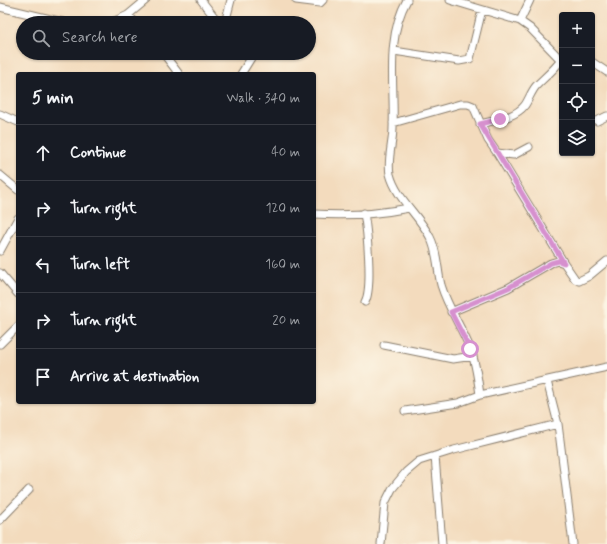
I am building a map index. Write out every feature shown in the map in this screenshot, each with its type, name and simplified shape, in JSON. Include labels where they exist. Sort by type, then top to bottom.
[{"type":"street","points":[[128,15],[146,0]]},
{"type":"street","points":[[201,0],[214,16]]},
{"type":"street","points":[[227,16],[231,0]]},
{"type":"street","points":[[296,0],[314,4],[320,3],[323,0]]},
{"type":"street","points":[[407,0],[397,22],[394,50],[394,123],[390,172],[393,181],[409,208],[421,221],[431,239],[441,283],[451,312],[473,356],[480,396]]},
{"type":"street","points":[[450,0],[520,21],[530,28],[559,57]]},
{"type":"street","points":[[520,21],[530,0]]},
{"type":"street","points":[[0,7],[38,16]]},
{"type":"street","points":[[394,50],[459,61],[470,59],[482,10]]},
{"type":"street","points":[[168,60],[177,72]]},
{"type":"street","points":[[242,72],[250,60]]},
{"type":"street","points":[[480,124],[500,119],[518,111],[525,105],[531,92],[559,64]]},
{"type":"street","points":[[595,64],[607,72]]},
{"type":"street","points":[[394,123],[460,104],[468,104],[473,106],[480,124],[497,153],[575,279],[579,280],[589,276],[607,261]]},
{"type":"street","points":[[0,114],[16,121]]},
{"type":"street","points":[[597,121],[607,116]]},
{"type":"street","points":[[497,153],[514,155],[529,147]]},
{"type":"street","points":[[0,175],[16,188]]},
{"type":"street","points":[[316,214],[336,215],[389,212],[409,208]]},
{"type":"street","points":[[364,213],[369,282],[368,296],[365,302]]},
{"type":"street","points":[[0,251],[16,222]]},
{"type":"street","points":[[451,312],[508,288],[551,263],[558,261],[564,263]]},
{"type":"street","points":[[0,273],[16,292]]},
{"type":"street","points":[[0,344],[16,328]]},
{"type":"street","points":[[384,345],[453,359],[473,356]]},
{"type":"street","points":[[405,411],[458,403],[480,396],[607,368]]},
{"type":"street","points":[[547,381],[558,424],[573,544]]},
{"type":"street","points":[[381,544],[385,503],[392,489],[406,472],[419,461],[492,440],[558,424]]},
{"type":"street","points":[[435,456],[442,544]]},
{"type":"street","points":[[0,520],[29,490]]},
{"type":"route","points":[[470,349],[451,312],[508,288],[551,263],[558,261],[564,263],[488,140],[480,124],[500,119]]}]
